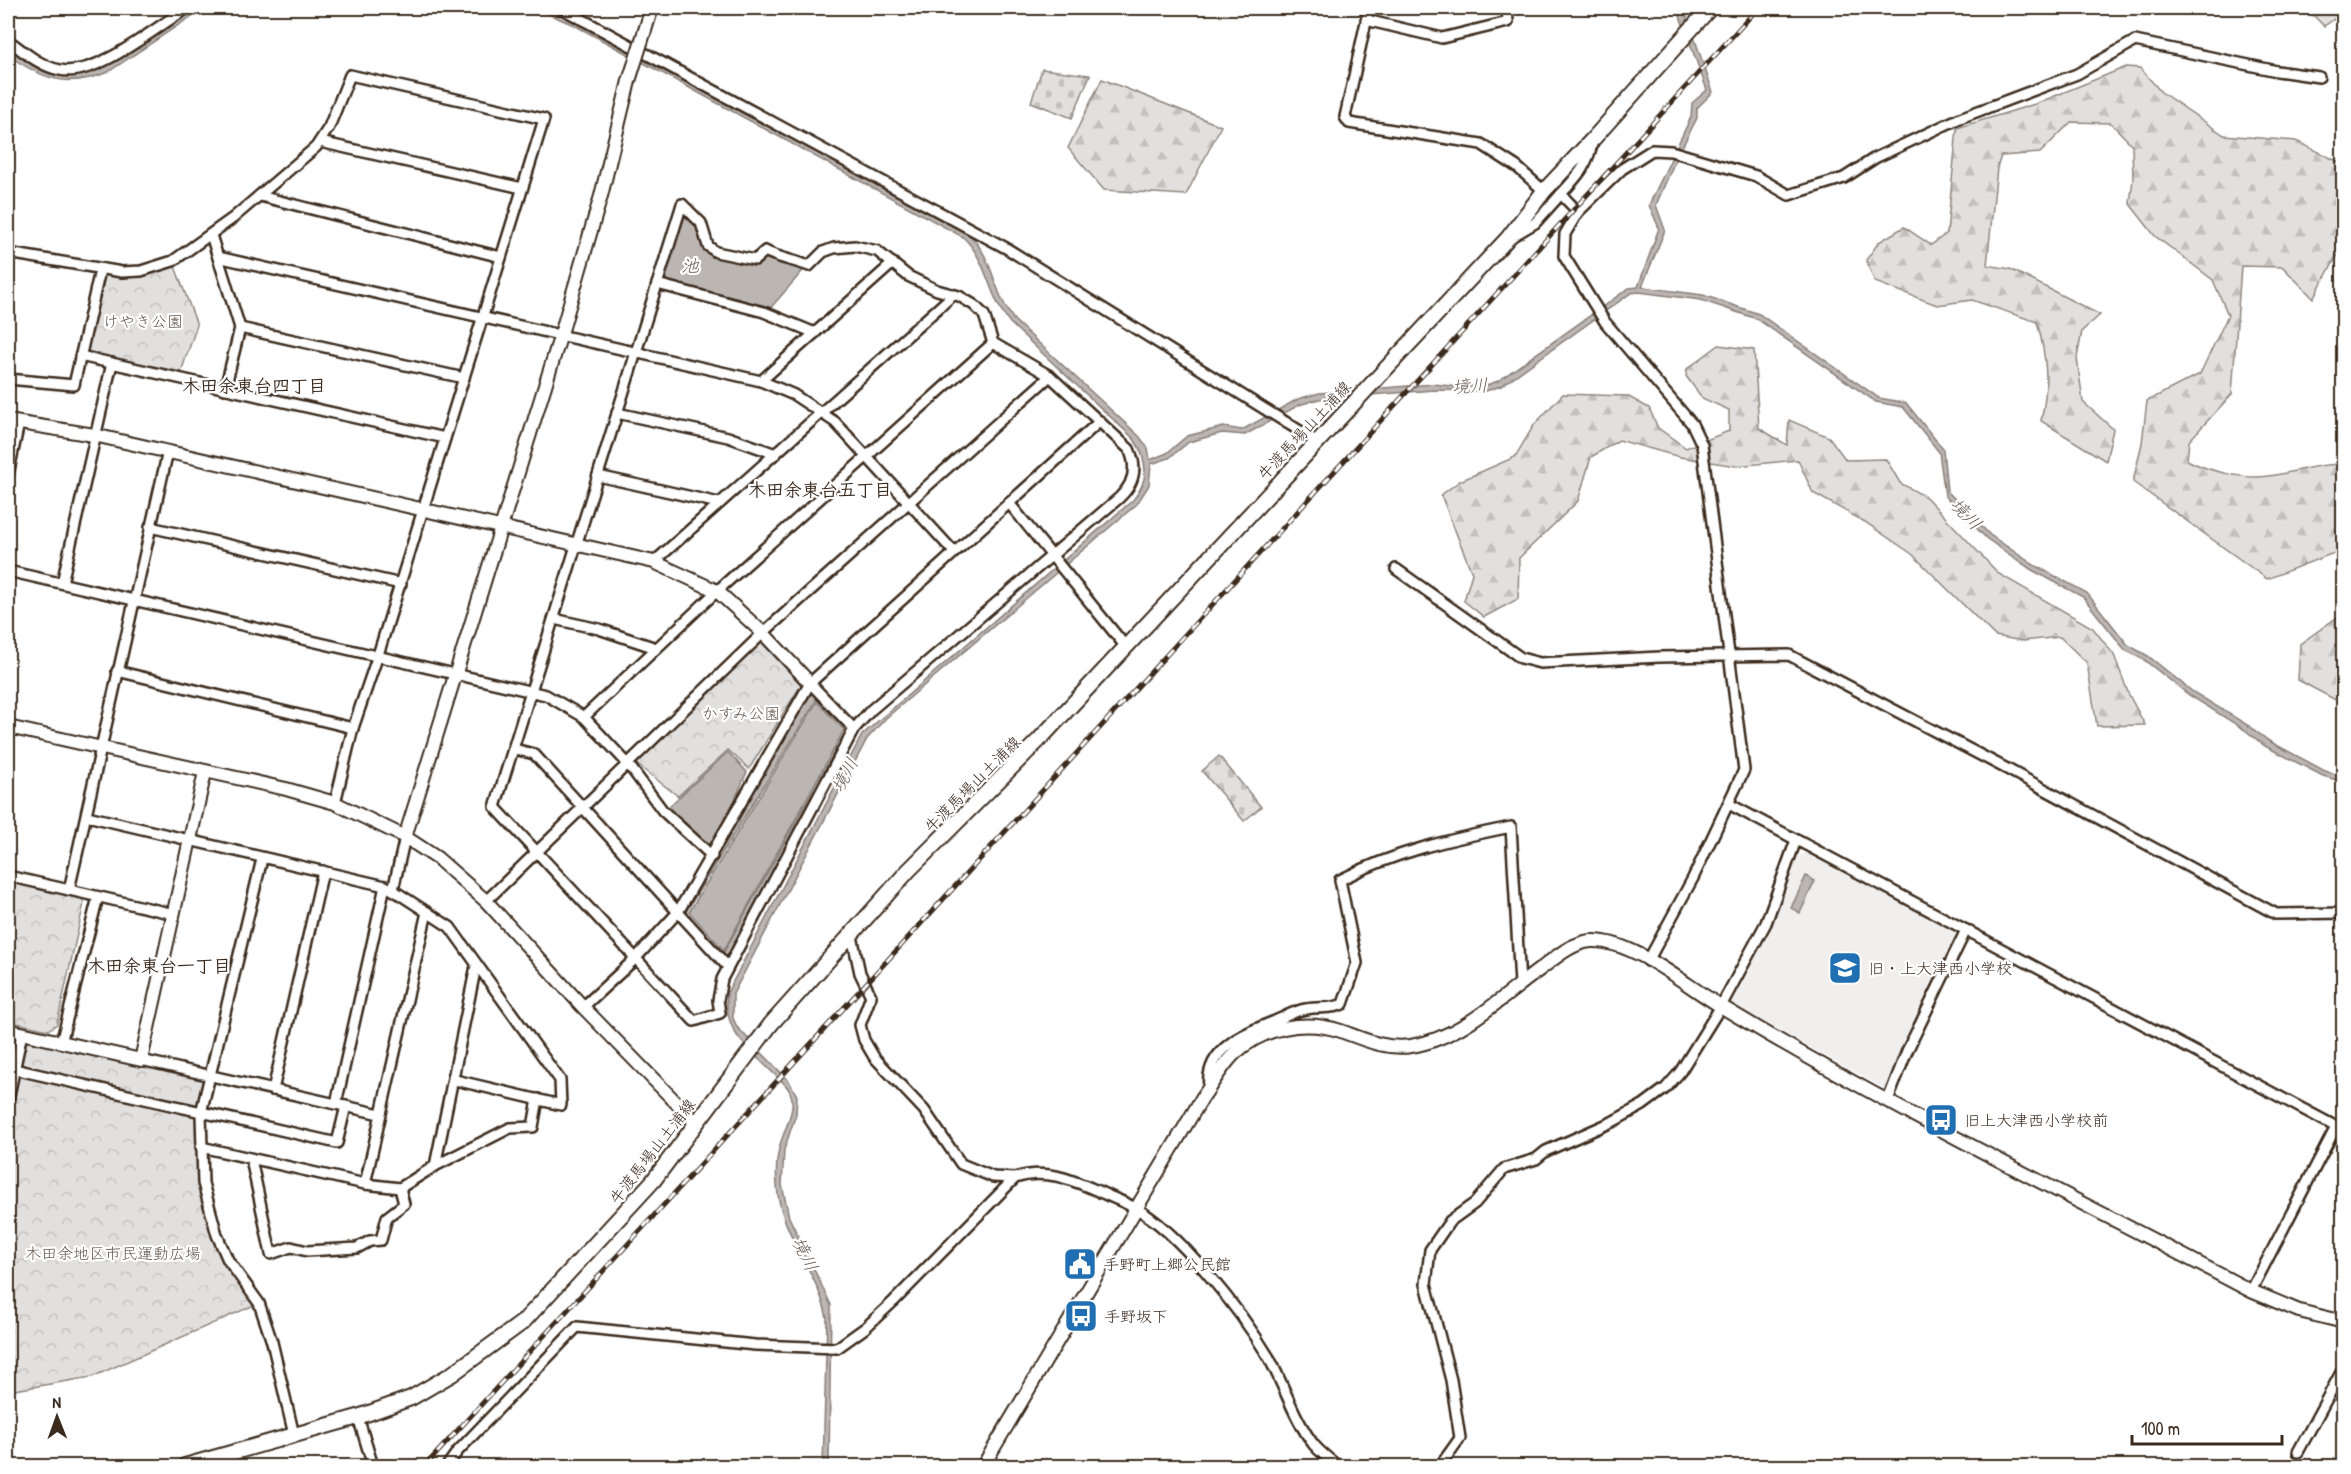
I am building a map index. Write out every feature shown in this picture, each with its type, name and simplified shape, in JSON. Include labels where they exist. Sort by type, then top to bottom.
[{"type":"main road","name":"牛渡馬場山土浦線","points":[[190,1466],[358,1417],[411,1398],[511,1333],[653,1181],[771,1024],[908,871],[1039,741],[1316,441],[1508,238],[1544,191],[1710,8]]},
{"type":"street","points":[[8,40],[44,65],[63,71],[86,68],[108,59],[188,8]]},
{"type":"street","points":[[561,8],[1006,248],[1316,441]]},
{"type":"street","points":[[14,1070],[337,1143],[340,1105],[389,888],[561,334],[601,196],[629,81],[652,8]]},
{"type":"street","points":[[1369,8],[1347,98],[1345,117],[1349,123],[1481,144],[1517,167],[1544,191]]},
{"type":"street","points":[[1366,20],[1442,38],[1508,22],[1507,8]]},
{"type":"street","points":[[1648,961],[1729,804],[1744,770],[1727,655],[1702,445],[1692,424],[1605,322],[1564,256],[1565,234],[1578,212],[1622,169],[1652,150],[1671,151],[1756,176],[1789,195],[1844,178],[1875,158],[1960,118],[2078,74],[2135,40],[2277,71],[2319,77]]},
{"type":"street","points":[[8,253],[100,270],[141,271],[159,266],[187,253],[296,167],[320,142],[329,127],[350,75],[544,119],[424,509],[353,728],[334,803]]},
{"type":"street","points":[[1508,238],[1535,222],[1584,169],[1590,158],[1593,139]]},
{"type":"street","points":[[320,142],[522,188]]},
{"type":"street","points":[[1561,194],[1578,212]]},
{"type":"street","points":[[260,196],[501,257]]},
{"type":"street","points":[[682,204],[701,223],[708,246],[716,252],[755,260],[765,252],[781,260],[791,259],[809,266],[823,252],[855,246],[877,251],[893,263],[908,276],[974,305],[984,315],[993,343],[1050,376],[1129,449],[1134,465],[1132,482],[1119,498],[871,710],[854,729],[728,967],[719,989],[720,1014],[694,1021],[495,807],[682,204]]},
{"type":"street","points":[[211,235],[240,328],[225,389]]},
{"type":"street","points":[[218,257],[760,381],[794,395],[822,412],[868,456],[954,552]]},
{"type":"street","points":[[760,381],[893,263]]},
{"type":"street","points":[[8,379],[74,385],[100,270]]},
{"type":"street","points":[[657,284],[765,312],[815,333]]},
{"type":"street","points":[[654,562],[953,294]]},
{"type":"street","points":[[240,328],[464,378]]},
{"type":"street","points":[[584,717],[717,591],[993,343]]},
{"type":"street","points":[[80,356],[446,438]]},
{"type":"street","points":[[62,583],[112,363]]},
{"type":"street","points":[[486,901],[536,850],[763,633],[1050,376]]},
{"type":"street","points":[[617,413],[728,437],[776,454]]},
{"type":"street","points":[[583,1007],[635,959],[678,912],[810,683],[1100,421]]},
{"type":"street","points":[[8,475],[13,422],[94,435],[168,451],[654,562],[717,591],[763,633],[854,729]]},
{"type":"street","points":[[69,890],[168,451]]},
{"type":"street","points":[[598,476],[719,503]]},
{"type":"street","points":[[1009,503],[1053,554],[1126,647]]},
{"type":"street","points":[[150,527],[400,584]]},
{"type":"street","points":[[1396,569],[1471,625],[1521,658],[1530,661],[1540,663],[1727,655],[1789,655],[2018,774],[2276,914],[2343,913]]},
{"type":"street","points":[[8,571],[532,690],[565,704],[584,717],[628,764],[663,811],[712,856]]},
{"type":"street","points":[[554,619],[599,629],[656,648]]},
{"type":"street","points":[[117,671],[353,728]]},
{"type":"street","points":[[8,727],[334,803],[405,837],[437,858],[486,901],[583,1007],[696,1123]]},
{"type":"street","points":[[514,749],[534,754],[728,967]]},
{"type":"street","points":[[141,1060],[205,772]]},
{"type":"street","points":[[1729,804],[2340,1129],[2251,1291]]},
{"type":"street","points":[[87,816],[389,888],[450,927],[560,1080],[561,1104],[454,1080]]},
{"type":"street","points":[[1209,1088],[1208,1075],[1215,1057],[1230,1042],[1253,1029],[1305,1009],[1335,1008],[1343,1004],[1357,963],[1340,880],[1383,858],[1511,826],[1520,984]]},
{"type":"street","points":[[1440,1467],[1460,1438],[1451,1380],[1425,1284],[1430,1250],[1450,1221],[1475,1203],[1504,1169],[1536,1159],[1546,1151],[1612,1122],[1643,1105],[1666,1088],[1680,1072],[1721,1006],[1766,923],[1796,840]]},
{"type":"street","points":[[262,858],[201,1113],[202,1183],[217,1234],[228,1260],[259,1303],[272,1342],[294,1435]]},
{"type":"street","points":[[273,1090],[323,872]]},
{"type":"street","points":[[8,876],[174,914]]},
{"type":"street","points":[[62,1043],[98,897]]},
{"type":"street","points":[[365,1184],[427,912]]},
{"type":"street","points":[[1888,1100],[1907,1051],[1966,930]]},
{"type":"street","points":[[852,936],[860,973],[871,996],[861,1025],[864,1040],[874,1057],[924,1110],[961,1164],[993,1177],[1015,1178],[1044,1172],[1078,1183],[1137,1208],[1172,1237],[1223,1294],[1268,1356],[1314,1445],[1338,1467]]},
{"type":"street","points":[[989,1465],[1137,1208],[1209,1088],[1236,1052],[1278,1030],[1298,1024],[1312,1024],[1381,1045],[1407,1047],[1424,1044],[1457,1029],[1564,951],[1583,942],[1601,941],[1621,946],[1721,1006],[1888,1100],[2251,1291],[2299,1311],[2343,1322]]},
{"type":"street","points":[[435,1166],[476,966]]},
{"type":"street","points":[[8,1030],[380,1114]]},
{"type":"street","points":[[8,1100],[22,1033]]},
{"type":"street","points":[[201,1147],[365,1184],[400,1188],[435,1166],[510,1128],[532,1127],[538,1099]]},
{"type":"street","points":[[251,1159],[271,1254],[291,1247],[308,1251],[357,1248],[370,1241],[381,1240],[387,1217],[404,1204],[400,1188]]},
{"type":"street","points":[[447,1467],[457,1452],[577,1327],[824,1349],[837,1348],[879,1315],[1015,1178]]},
{"type":"street","points":[[2298,1452],[2343,1367]]},
{"type":"street","points":[[358,1417],[373,1467]]},
{"type":"shaded area","name":"旧・上大津西小学校","points":[[1809,852],[1958,931],[1959,936],[1889,1091],[1731,1004],[1730,999],[1764,936],[1792,858]]},
{"type":"green space","points":[[2306,8],[2343,8],[2343,13],[2324,26]]},
{"type":"green space","points":[[2126,67],[2140,68],[2161,92],[2224,135],[2296,141],[2343,164],[2343,246],[2313,298],[2283,267],[2241,266],[2232,394],[2189,441],[2187,460],[2216,471],[2249,477],[2343,464],[2343,553],[2331,554],[2267,579],[2133,482],[2142,443],[2147,401],[2200,374],[2228,315],[2213,280],[2155,236],[2130,204],[2133,179],[2132,145],[2111,123],[2071,122],[2040,153],[2001,156],[1997,168],[1987,265],[2010,269],[2100,315],[2082,331],[2077,358],[2083,402],[2113,429],[2106,461],[2041,421],[2046,372],[2037,322],[1972,300],[1937,305],[1875,282],[1866,260],[1879,242],[1904,227],[1931,245],[1947,233],[1957,128],[2035,104]]},
{"type":"green space","points":[[1042,69],[1090,75],[1072,118],[1031,102]]},
{"type":"green space","points":[[1102,79],[1221,126],[1186,195],[1104,190],[1068,148]]},
{"type":"green space","name":"けやき公園","points":[[173,261],[197,325],[179,378],[80,356],[100,270],[121,272]]},
{"type":"green space","points":[[1719,345],[1754,350],[1759,428],[1787,445],[1789,420],[1829,437],[1846,460],[1886,459],[1900,483],[1926,497],[1999,574],[2093,628],[2114,655],[2129,695],[2145,725],[2097,726],[2087,663],[2060,637],[2023,641],[1995,636],[1912,554],[1865,522],[1813,493],[1798,460],[1736,466],[1680,457],[1619,440],[1591,457],[1578,501],[1519,558],[1518,599],[1484,617],[1464,601],[1472,573],[1441,495],[1460,481],[1515,457],[1534,425],[1563,394],[1627,396],[1649,408],[1658,428],[1686,448],[1729,431],[1729,410],[1702,398],[1686,376],[1687,369]]},
{"type":"green space","points":[[2343,613],[2343,704],[2298,680],[2300,644]]},
{"type":"green space","name":"かすみ公園","points":[[761,642],[801,685],[749,769],[728,750],[678,796],[635,763]]},
{"type":"green space","points":[[1219,756],[1261,807],[1244,821],[1202,771]]},
{"type":"green space","points":[[8,881],[82,898],[84,903],[57,1024],[48,1030],[8,1021]]},
{"type":"green space","name":"木田余地区市民運動広場","points":[[22,1033],[211,1076],[201,1147],[217,1235],[259,1303],[92,1377],[8,1391],[8,1100]]},
{"type":"water","points":[[195,8],[204,8],[108,72],[93,77],[80,80],[55,79],[32,70],[8,55],[8,48],[54,72],[79,74],[92,72],[106,67]]},
{"type":"water","name":"境川","points":[[535,8],[558,11],[968,233],[984,254],[1001,297],[1014,320],[1139,436],[1148,448],[1150,460],[1167,453],[1187,436],[1223,427],[1242,430],[1298,399],[1319,393],[1434,384],[1459,387],[1487,385],[1498,381],[1629,288],[1638,287],[1659,228],[1649,205],[1691,117],[1692,103],[1707,90],[1678,8],[1684,8],[1713,92],[1697,108],[1697,118],[1656,205],[1665,230],[1642,287],[1703,295],[1759,314],[1879,398],[1906,403],[1943,449],[1947,491],[1990,535],[2034,565],[2087,593],[2128,645],[2148,656],[2193,692],[2269,741],[2325,771],[2343,776],[2343,782],[2323,776],[2265,746],[2245,730],[2189,695],[2144,660],[2125,650],[2083,597],[2032,570],[1987,539],[1945,496],[1939,452],[1903,407],[1876,402],[1757,319],[1701,300],[1631,293],[1501,386],[1486,391],[1434,390],[1319,399],[1299,405],[1245,435],[1222,433],[1189,442],[1169,458],[1151,464],[1149,485],[1137,504],[886,718],[867,739],[733,994],[733,1018],[737,1027],[789,1081],[797,1096],[796,1114],[784,1150],[782,1185],[789,1217],[831,1305],[829,1466],[823,1466],[827,1318],[816,1284],[785,1220],[777,1186],[778,1154],[791,1113],[792,1099],[787,1086],[746,1046],[733,1029],[727,1007],[727,993],[862,735],[1133,500],[1142,485],[1144,462],[1134,439],[1010,323],[1002,312],[978,257],[963,237],[576,26]]},
{"type":"water","name":"池","points":[[683,207],[698,224],[706,247],[755,263],[765,254],[806,267],[768,311],[660,283]]},
{"type":"water","points":[[811,686],[851,729],[728,963],[681,912]],"holes":[[[817,699],[846,730],[724,952],[686,912]]]},
{"type":"water","points":[[817,702],[844,730],[724,950],[689,912]]},
{"type":"water","points":[[728,752],[747,772],[711,853],[666,809]]},
{"type":"water","points":[[1806,876],[1815,881],[1800,913],[1791,908]]},
{"type":"railway","points":[[425,1466],[1758,8]]},
{"type":"place","name":"旧・上大津西小学校","points":[[1845,968]]},
{"type":"place","name":"旧上大津西小学校前","points":[[1941,1120]]},
{"type":"place","name":"手野町上郷公民館","points":[[1080,1264]]},
{"type":"place","name":"手野坂下","points":[[1081,1316]]},
{"type":"district","name":"木田余東台四丁目","points":[[254,386]]},
{"type":"district","name":"木田余東台五丁目","points":[[820,490]]},
{"type":"district","name":"木田余東台一丁目","points":[[159,966]]}]
